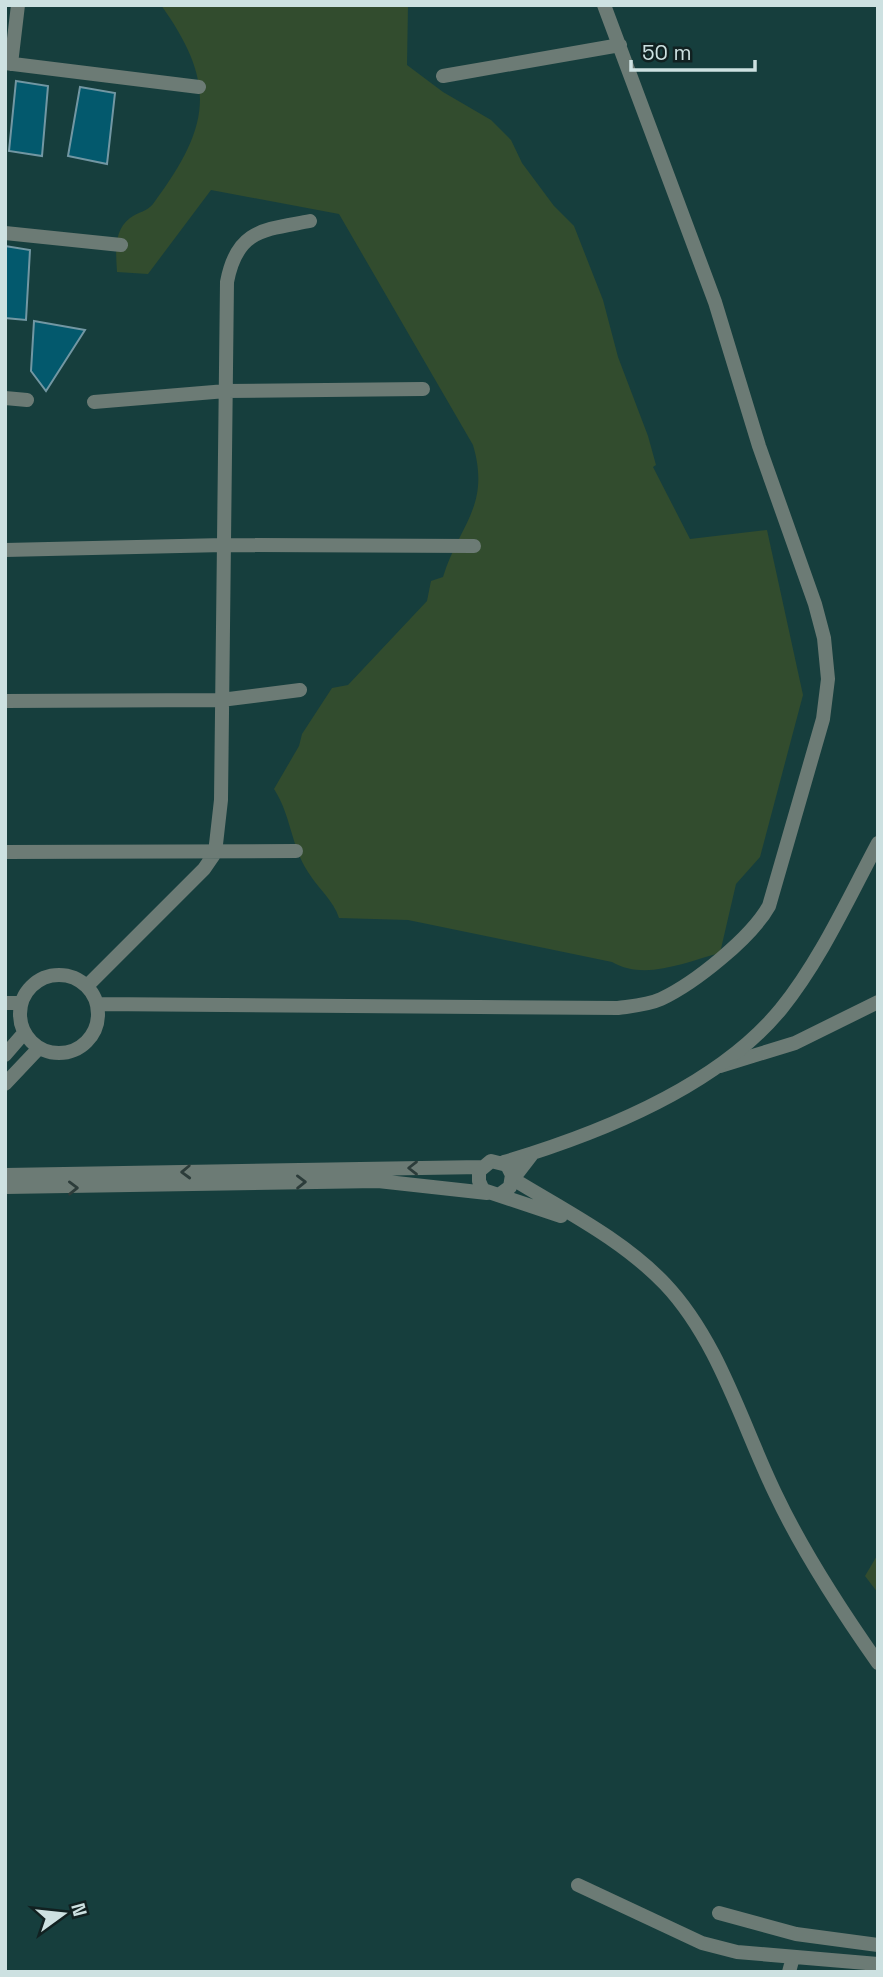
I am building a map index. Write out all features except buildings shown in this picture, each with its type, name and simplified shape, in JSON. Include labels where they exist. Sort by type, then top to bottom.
[{"type":"street","points":[[18,5],[8,64],[199,87]]},
{"type":"street","points":[[97,1004],[618,1009],[659,1000],[675,991],[744,939],[758,924],[768,906],[823,719],[828,679],[824,638],[815,604],[759,446],[715,302],[604,5]]},
{"type":"street","points":[[443,76],[620,45]]},
{"type":"street","points":[[87,986],[169,905],[215,853],[221,800],[228,282],[237,250],[247,238],[267,229],[310,221]]},
{"type":"street","points":[[5,233],[121,245]]},
{"type":"street","points":[[94,402],[226,391],[423,389]]},
{"type":"street","points":[[5,398],[27,400]]},
{"type":"street","points":[[5,550],[224,545],[474,546]]},
{"type":"street","points":[[5,701],[221,700],[300,690]]},
{"type":"street","points":[[5,1175],[482,1167],[491,1161],[504,1163],[533,1153],[652,1104],[720,1066],[765,1027],[794,993],[878,843]]},
{"type":"street","points":[[5,852],[296,851]]},
{"type":"street","points":[[49,975],[69,976],[87,986],[97,1004],[97,1025],[93,1034],[78,1048],[58,1054],[39,1048],[24,1033],[20,1024],[21,1003],[31,986],[49,975]]},
{"type":"street","points":[[720,1066],[795,1043],[878,1002]]},
{"type":"street","points":[[5,1003],[21,1003]]},
{"type":"street","points":[[5,1055],[24,1033]]},
{"type":"street","points":[[5,1084],[39,1048]]},
{"type":"street","points":[[493,1194],[507,1191],[533,1153]]},
{"type":"street","points":[[504,1163],[509,1167],[513,1179],[623,1246],[666,1285],[682,1306],[721,1373],[790,1523],[878,1662]]},
{"type":"street","points":[[482,1167],[479,1181],[493,1194]]},
{"type":"street","points":[[5,1187],[379,1181],[493,1194],[585,1224]]},
{"type":"street","points":[[578,1885],[702,1943],[737,1952],[878,1964]]},
{"type":"street","points":[[719,1913],[796,1934],[878,1945]]},
{"type":"street","points":[[789,1972],[793,1956]]},
{"type":"green space","points":[[161,5],[408,5],[407,65],[443,92],[491,120],[511,140],[522,163],[554,206],[574,226],[603,300],[618,357],[648,436],[656,465],[653,467],[690,539],[767,530],[803,695],[760,857],[736,884],[720,953],[665,968],[638,970],[612,962],[408,920],[339,918],[302,862],[284,809],[274,789],[299,746],[302,734],[332,688],[348,685],[427,601],[431,581],[443,577],[476,500],[478,466],[473,445],[339,214],[211,190],[148,274],[117,272],[117,243],[121,229],[130,218],[151,206],[172,177],[196,128],[200,106],[199,83],[192,59]]},
{"type":"green space","points":[[878,1554],[878,1593],[865,1576]]}]
